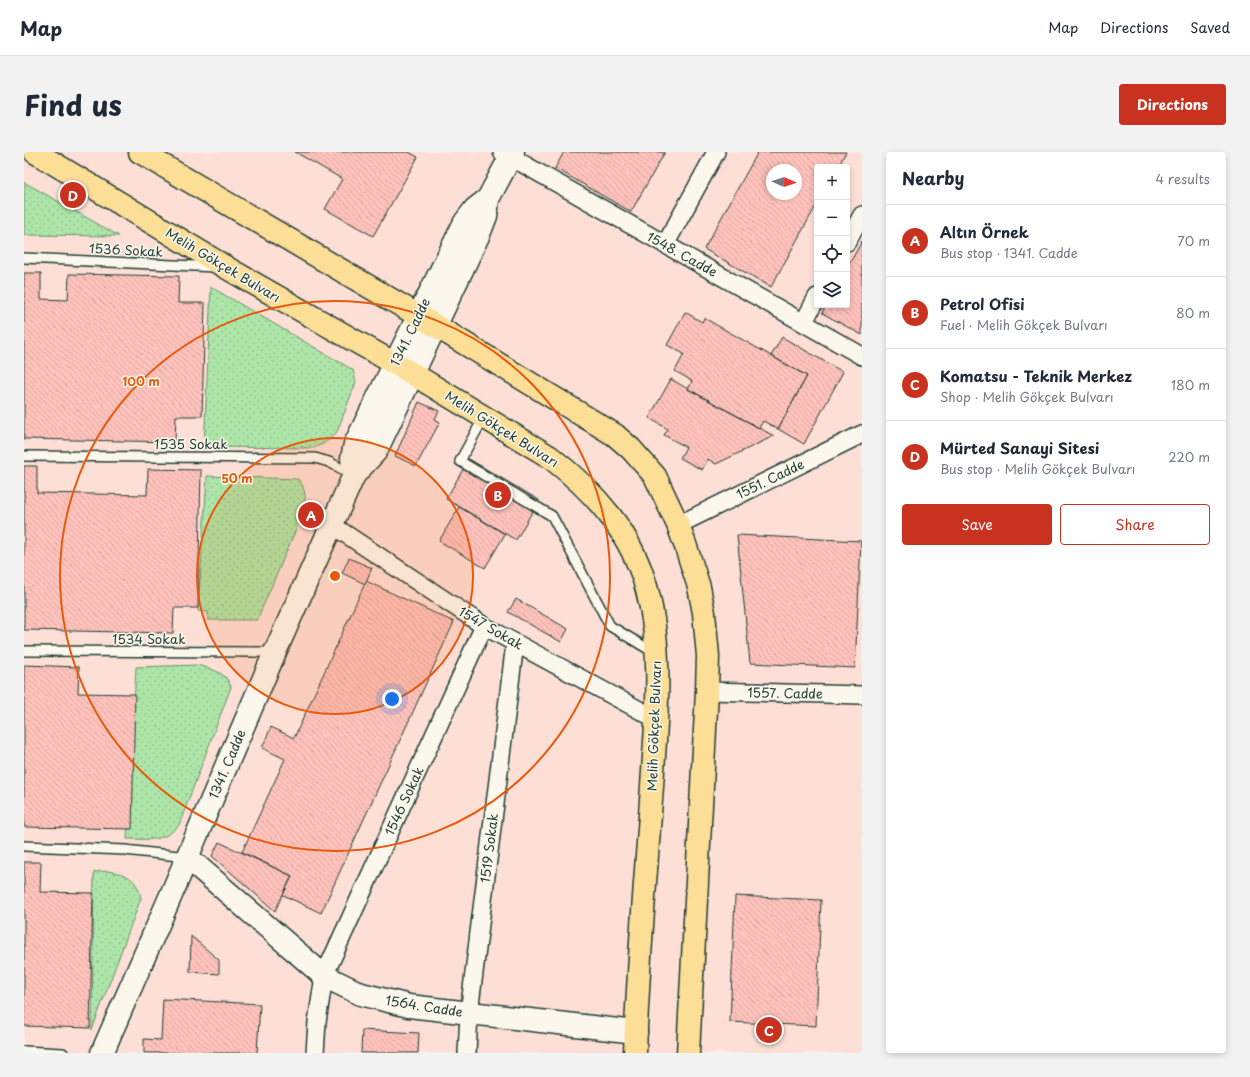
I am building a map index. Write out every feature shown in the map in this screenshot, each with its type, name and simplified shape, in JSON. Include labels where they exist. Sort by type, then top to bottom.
[{"type":"main road","name":"Melih Gökçek Bulvarı","points":[[35,152],[228,268],[550,456],[593,494],[613,518],[626,539],[638,564],[647,590],[653,619],[657,654],[656,719],[636,1043]]},
{"type":"main road","points":[[140,152],[427,321],[614,435],[631,448],[655,476],[678,525],[693,567],[704,613],[708,656],[688,1053]]},
{"type":"street","points":[[665,245],[716,152]]},
{"type":"street","name":"1341. Cadde","points":[[102,1053],[275,652],[354,476],[376,451],[403,369],[427,321],[479,234],[486,216],[488,199],[509,154]]},
{"type":"street","name":"1548. Cadde","points":[[509,154],[665,245],[862,356]]},
{"type":"street","points":[[850,237],[862,215]]},
{"type":"street","points":[[804,322],[814,303]]},
{"type":"street","name":"1551. Cadde","points":[[678,525],[862,434]]},
{"type":"street","name":"1547 Sokak","points":[[332,525],[484,626],[656,719]]},
{"type":"street","name":"1546 Sokak","points":[[315,1053],[317,1022],[324,976],[484,626]]},
{"type":"street","name":"1519 Sokak","points":[[467,1053],[469,1013],[515,643]]},
{"type":"street","name":"1557. Cadde","points":[[707,691],[862,695]]},
{"type":"street","name":"1564. Cadde","points":[[187,857],[324,976],[361,994],[410,1006],[469,1013],[636,1043]]},
{"type":"lane","name":"1536 Sokak","points":[[24,258],[228,268]]},
{"type":"lane","points":[[484,417],[460,461],[552,516],[610,626],[657,654]]},
{"type":"lane","name":"1535 Sokak","points":[[24,456],[315,458],[329,462],[354,476]]},
{"type":"lane","name":"1534 Sokak","points":[[24,651],[275,652]]},
{"type":"lane","points":[[24,846],[125,850],[187,857]]},
{"type":"lane","points":[[24,1051],[63,1053]]},
{"type":"shaded area","points":[[24,152],[862,152],[862,1053],[24,1053]]},
{"type":"green space","points":[[24,182],[119,236],[24,235]]},
{"type":"green space","points":[[211,287],[353,370],[356,382],[337,432],[331,438],[323,444],[313,448],[204,447]]},
{"type":"green space","points":[[207,476],[298,479],[303,487],[305,504],[303,513],[257,620],[208,620],[208,612],[198,611]]},
{"type":"green space","points":[[197,665],[218,672],[226,678],[231,687],[179,825],[167,835],[155,839],[127,839],[136,667]]},
{"type":"green space","points":[[108,871],[121,874],[134,881],[141,898],[92,1030],[94,872]]},
{"type":"building","points":[[295,152],[409,152],[418,157],[373,236],[325,209],[342,179]]},
{"type":"building","points":[[564,152],[665,152],[631,212],[555,168]]},
{"type":"building","points":[[758,152],[846,152],[840,164],[814,164],[814,209],[771,287],[704,249]]},
{"type":"building","points":[[862,241],[862,335],[822,313],[824,308],[850,308],[850,263]]},
{"type":"building","points":[[24,273],[41,273],[41,299],[68,300],[69,274],[179,276],[178,303],[205,303],[202,416],[176,416],[175,442],[24,439]]},
{"type":"building","points":[[685,312],[702,322],[704,318],[807,376],[778,429],[763,421],[759,428],[688,389],[692,381],[675,371],[684,354],[667,345]]},
{"type":"building","points":[[782,337],[843,372],[804,444],[778,429],[807,376],[771,356]]},
{"type":"building","points":[[671,379],[774,436],[716,464],[708,459],[702,470],[680,458],[686,447],[664,435],[668,429],[649,418]]},
{"type":"building","points":[[419,402],[439,411],[435,419],[440,422],[416,466],[395,456]]},
{"type":"building","points":[[469,459],[539,500],[516,540],[446,499]]},
{"type":"building","points":[[24,466],[37,466],[37,493],[147,495],[148,469],[201,470],[198,608],[174,608],[173,633],[24,630]]},
{"type":"building","points":[[459,507],[505,534],[485,568],[439,541]]},
{"type":"building","points":[[737,535],[861,541],[855,668],[750,663]]},
{"type":"building","points":[[349,558],[372,568],[365,584],[342,573]]},
{"type":"building","points":[[366,581],[454,622],[321,913],[283,895],[292,876],[242,852],[285,759],[262,748],[271,727],[294,738]]},
{"type":"building","points":[[516,599],[568,629],[561,642],[508,612]]},
{"type":"building","points":[[24,665],[79,667],[78,693],[135,694],[132,829],[24,827]]},
{"type":"building","points":[[219,842],[292,876],[275,911],[212,856]]},
{"type":"building","points":[[24,862],[41,862],[40,892],[93,893],[90,1028],[24,1026]]},
{"type":"building","points":[[735,896],[821,900],[816,1026],[730,1022]]},
{"type":"building","points":[[191,936],[219,960],[219,974],[190,972]]},
{"type":"building","points":[[163,999],[260,1004],[257,1053],[144,1053],[144,1039],[161,1040]]},
{"type":"building","points":[[362,1030],[419,1033],[418,1053],[361,1053]]},
{"type":"place","name":"Mürted Sanayi Sitesi","points":[[73,195]]},
{"type":"place","name":"Petrol Ofisi","points":[[498,495]]},
{"type":"place","name":"Altın Örnek","points":[[311,515]]},
{"type":"place","name":"Komatsu - Teknik Merkez","points":[[769,1030]]}]
